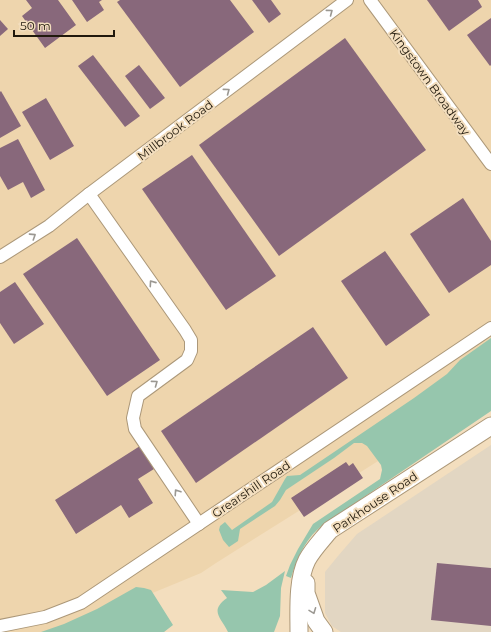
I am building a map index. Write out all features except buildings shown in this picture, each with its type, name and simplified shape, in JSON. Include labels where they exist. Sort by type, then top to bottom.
[{"type":"street","name":"Millbrook Road","points":[[0,257],[49,226],[89,194],[347,0]]},
{"type":"street","name":"Kingstown Broadway","points":[[370,0],[491,164]]},
{"type":"street","points":[[89,194],[191,340],[191,351],[187,360],[138,396],[133,418],[135,429],[199,524]]},
{"type":"street","name":"Grearshill Road","points":[[0,626],[45,617],[81,603],[491,328]]},
{"type":"street","name":"Parkhouse Road","points":[[299,632],[301,581],[307,561],[316,546],[330,530],[491,426]]},
{"type":"street","points":[[307,561],[306,593],[316,621],[324,632]]},
{"type":"street","points":[[291,632],[299,604]]},
{"type":"shaded area","points":[[0,0],[491,0],[491,390],[201,573],[58,632],[0,632]]},
{"type":"shaded area","points":[[491,445],[491,632],[341,632],[332,626],[325,613],[325,572],[357,534]]},
{"type":"green space","points":[[491,338],[491,411],[321,526],[304,546],[291,578],[286,576],[290,565],[313,524],[380,479],[382,470],[381,465],[367,446],[362,443],[354,443],[286,490],[275,506],[240,529],[238,541],[229,547],[223,540],[219,530],[220,526],[225,522],[232,530],[272,502],[287,476],[300,475],[414,398],[447,374],[460,360]]},
{"type":"green space","points":[[285,571],[281,588],[280,616],[274,632],[228,632],[218,614],[219,607],[227,598],[221,590],[253,592],[266,585]]},
{"type":"green space","points":[[136,587],[151,590],[173,625],[164,632],[41,632],[64,624],[97,609]]}]
